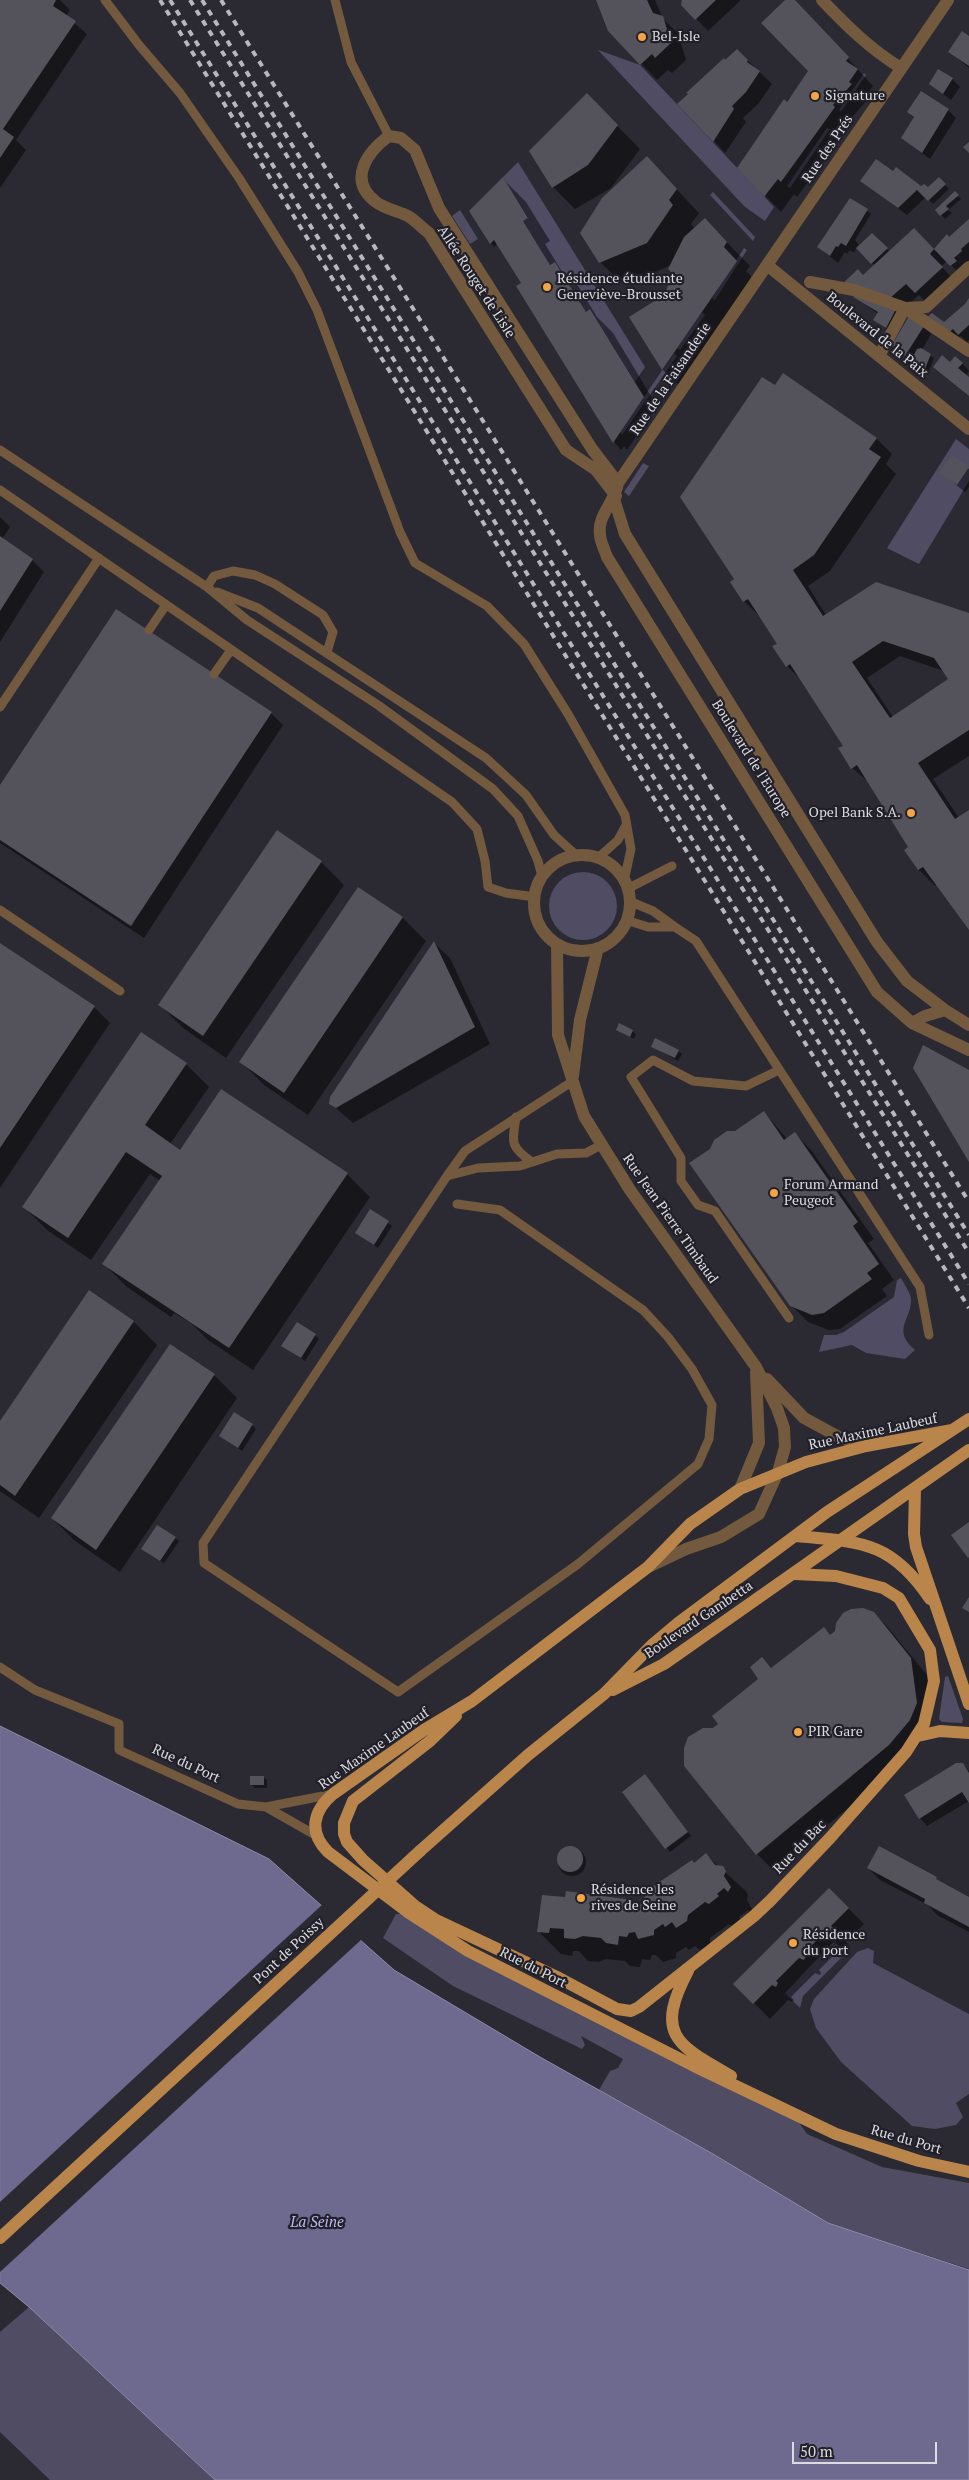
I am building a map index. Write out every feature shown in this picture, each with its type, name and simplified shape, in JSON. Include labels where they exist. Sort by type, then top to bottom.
[{"type":"main road","name":"Boulevard Gambetta","points":[[604,1694],[678,1623],[827,1512],[969,1419]]},
{"type":"main road","name":"Rue Maxime Laubeuf","points":[[317,1836],[316,1820],[318,1811],[333,1794],[424,1730],[472,1701],[648,1567],[690,1524],[740,1489],[778,1472],[866,1446],[952,1430]]},
{"type":"main road","name":"Boulevard Gambetta","points":[[604,1694],[664,1664],[795,1574],[840,1540],[969,1450]]},
{"type":"main road","points":[[915,1488],[914,1534],[916,1547],[942,1618],[969,1704]]},
{"type":"main road","points":[[796,1536],[840,1540],[880,1550],[897,1560],[916,1580],[942,1618]]},
{"type":"main road","name":"Rue du Bac","points":[[472,1701],[430,1742],[353,1801],[348,1808],[344,1823],[344,1834],[351,1848],[415,1906],[436,1920],[559,1978],[617,2009],[631,2011],[639,2007],[754,1916],[780,1890],[830,1838],[906,1752],[918,1736],[928,1712],[934,1681],[930,1650],[899,1598],[883,1588],[836,1576],[795,1574]]},
{"type":"main road","name":"Pont de Poissy","points":[[0,2238],[420,1851],[528,1755],[604,1694]]},
{"type":"main road","points":[[918,1736],[940,1731],[969,1733]]},
{"type":"main road","name":"Rue du Port","points":[[317,1836],[323,1847],[340,1862],[409,1913],[468,1951],[694,2066],[809,2121],[869,2146],[919,2161],[969,2172]]},
{"type":"main road","name":"Rue du Port","points":[[690,1967],[672,2004],[672,2022],[681,2043],[688,2051],[809,2121]]},
{"type":"street","points":[[822,0],[858,37],[879,54],[901,68]]},
{"type":"street","name":"Rue des Prés","points":[[767,265],[948,0]]},
{"type":"street","name":"Allée Rouget de Lisle","points":[[390,136],[401,138],[415,150],[439,208],[592,449],[616,493],[596,470],[566,450],[429,234],[409,217],[376,202],[363,186],[362,164],[374,146],[390,136]]},
{"type":"street","name":"Boulevard de la Paix","points":[[767,265],[969,429]]},
{"type":"street","name":"Rue de la Faisanderie","points":[[616,493],[767,265]]},
{"type":"street","points":[[905,308],[926,307],[969,267]]},
{"type":"street","points":[[810,282],[854,290],[905,308],[969,351]]},
{"type":"street","points":[[879,356],[905,308]]},
{"type":"street","name":"Boulevard de l'Europe","points":[[616,493],[618,514],[625,534],[877,942],[907,981],[944,1010],[965,1023],[956,1032],[943,1036]]},
{"type":"street","name":"Boulevard de l'Europe","points":[[616,493],[602,516],[599,534],[607,557],[876,992],[912,1023],[943,1036],[969,1050]]},
{"type":"street","points":[[576,855],[598,858],[608,863],[627,890],[626,920],[619,932],[610,941],[598,948],[584,951],[570,949],[557,944],[545,934],[537,921],[534,906],[542,876],[551,866],[563,859],[576,855]]},
{"type":"street","name":"Rue Jean Pierre Timbaud","points":[[557,944],[558,1035],[584,1116],[601,1145],[756,1367],[778,1408],[784,1428],[785,1448],[778,1472],[759,1514],[721,1538],[686,1549],[648,1567]]},
{"type":"street","name":"Rue Jean Pierre Timbaud","points":[[573,1081],[580,1020],[598,948]]},
{"type":"street","points":[[912,1023],[925,1016],[944,1010]]},
{"type":"street","points":[[740,1489],[758,1442],[756,1367]]},
{"type":"street","name":"Rue Jean Pierre Timbaud","points":[[756,1367],[804,1418],[839,1437],[866,1446]]},
{"type":"lane","points":[[105,0],[138,46],[180,93],[239,178],[298,272],[317,310],[400,532],[414,563],[487,606],[524,644],[597,762],[625,814],[631,848],[627,890]]},
{"type":"lane","points":[[335,0],[351,62],[390,136]]},
{"type":"lane","points":[[0,450],[207,588],[248,620],[386,710],[493,789],[518,816],[536,854],[542,876]]},
{"type":"lane","points":[[0,490],[452,802],[476,829],[485,861],[488,887],[506,893],[535,897]]},
{"type":"lane","points":[[0,707],[99,558]]},
{"type":"lane","points":[[207,588],[214,576],[233,571],[255,575],[275,584],[323,615],[333,632],[327,652]]},
{"type":"lane","points":[[207,588],[258,608],[486,758],[526,795],[554,835],[576,855]]},
{"type":"lane","points":[[149,630],[166,604]]},
{"type":"lane","points":[[214,674],[231,650]]},
{"type":"lane","points":[[598,858],[618,840],[626,824]]},
{"type":"lane","points":[[627,890],[672,866]]},
{"type":"lane","points":[[627,890],[696,941],[920,1287],[929,1335]]},
{"type":"lane","points":[[0,910],[120,991]]},
{"type":"lane","points":[[626,920],[648,927],[675,926]]},
{"type":"lane","points":[[779,1070],[746,1086],[693,1081],[653,1060],[631,1077],[681,1158],[681,1181],[698,1205],[715,1211],[789,1318]]},
{"type":"lane","points":[[457,1204],[500,1210],[643,1310],[668,1336],[692,1369],[712,1405],[709,1439],[698,1464],[604,1543],[398,1692],[204,1562],[203,1543],[465,1151],[573,1081]]},
{"type":"lane","points":[[516,1117],[514,1148],[532,1162]]},
{"type":"lane","points":[[447,1176],[478,1168],[520,1166],[557,1154],[586,1153],[601,1145]]},
{"type":"lane","name":"Rue du Port","points":[[0,1667],[35,1690],[119,1724],[119,1750],[238,1804],[266,1807],[333,1794]]},
{"type":"lane","name":"Rue du Port","points":[[266,1807],[317,1836]]},
{"type":"shaded area","points":[[598,50],[640,65],[774,207],[765,221],[745,207]]},
{"type":"shaded area","points":[[864,73],[866,75],[841,112],[839,110]]},
{"type":"shaded area","points":[[827,128],[830,129],[790,188],[787,186]]},
{"type":"shaded area","points":[[518,162],[645,367],[635,382],[590,309],[586,312],[555,262],[550,265],[523,221],[528,217],[503,177]]},
{"type":"shaded area","points":[[713,192],[755,237],[753,241],[710,195]]},
{"type":"shaded area","points":[[460,210],[478,239],[470,244],[452,216]]},
{"type":"shaded area","points":[[744,248],[747,250],[715,300],[712,298]]},
{"type":"shaded area","points":[[702,312],[705,315],[680,350],[677,348]]},
{"type":"shaded area","points":[[674,353],[677,356],[622,435],[620,432]]},
{"type":"shaded area","points":[[956,439],[969,449],[969,481],[919,564],[887,548]]},
{"type":"shaded area","points":[[643,463],[649,466],[629,496],[624,492]]},
{"type":"shaded area","points":[[583,872],[596,875],[607,882],[614,893],[617,906],[614,919],[607,930],[596,937],[583,940],[570,937],[559,930],[552,919],[549,906],[552,893],[559,882],[570,875]]},
{"type":"shaded area","points":[[901,1278],[911,1299],[904,1324],[904,1336],[915,1350],[905,1359],[866,1353],[852,1345],[819,1352],[824,1335],[836,1335],[844,1332],[894,1297],[897,1280]]},
{"type":"shaded area","points":[[948,1676],[963,1719],[962,1723],[942,1722],[939,1719],[945,1677]]},
{"type":"shaded area","points":[[396,1914],[403,1914],[768,2108],[798,2121],[807,2134],[882,2167],[969,2183],[969,2269],[828,2223],[713,2154],[599,2090],[610,2071],[618,2068],[623,2059],[581,2036],[585,2045],[582,2049],[453,1986],[383,1938]]},
{"type":"shaded area","points":[[834,1941],[846,1953],[803,1996],[800,2008],[785,1993]]},
{"type":"shaded area","points":[[868,1948],[874,1951],[873,1963],[969,2014],[969,2094],[956,2103],[963,2117],[956,2125],[935,2129],[912,2126],[841,2062],[816,2028],[810,2009],[814,1999],[857,1952]]},
{"type":"shaded area","points":[[29,2307],[215,2480],[50,2480],[0,2432],[0,2332]]},
{"type":"water","name":"La Seine","points":[[0,1726],[269,1859],[394,1970],[540,2057],[713,2154],[828,2223],[969,2270],[969,2480],[215,2480],[29,2307],[0,2283]]},
{"type":"pier","points":[[323,1904],[362,1939],[0,2272],[0,2202]]},
{"type":"building","points":[[0,0],[56,0],[53,6],[76,21],[3,129],[14,137],[0,158]]},
{"type":"building","name":"Bel-Isle","points":[[596,0],[647,0],[653,13],[663,16],[671,43],[655,58],[652,54],[640,65],[608,31]]},
{"type":"building","name":"Bel-Isle","points":[[682,0],[716,0],[695,20],[681,5]]},
{"type":"building","name":"Signature","points":[[785,0],[795,0],[849,57],[846,61],[858,69],[849,82],[852,84],[833,105],[835,107],[781,182],[778,179],[764,197],[737,168],[784,99],[787,102],[808,71],[761,23]]},
{"type":"building","points":[[962,31],[969,36],[969,66],[948,52]]},
{"type":"building","points":[[737,49],[748,60],[747,62],[760,71],[746,92],[732,106],[734,109],[713,142],[677,104],[688,94],[686,93],[724,58],[725,60]]},
{"type":"building","points":[[938,69],[953,78],[943,94],[929,84]]},
{"type":"building","points":[[921,91],[949,109],[922,153],[901,138],[914,117],[907,112]]},
{"type":"building","points":[[587,93],[618,125],[588,165],[552,188],[529,151]]},
{"type":"building","points":[[969,142],[969,153],[963,147]]},
{"type":"building","points":[[647,156],[677,189],[669,200],[673,205],[647,243],[599,263],[580,233],[602,198]]},
{"type":"building","points":[[876,159],[893,171],[896,167],[921,186],[924,184],[928,187],[939,177],[946,184],[928,201],[917,190],[898,208],[860,181]]},
{"type":"building","name":"Résidence étudiante Geneviève-Brousset","points":[[503,177],[528,218],[523,221],[550,265],[555,262],[586,312],[590,309],[644,397],[613,443],[516,286],[521,283],[494,240],[490,244],[469,211]]},
{"type":"building","points":[[955,191],[959,195],[946,206],[949,209],[940,216],[935,210]]},
{"type":"building","points":[[850,198],[868,209],[846,246],[841,243],[838,247],[836,246],[830,256],[817,247]]},
{"type":"building","points":[[705,218],[727,242],[724,247],[737,261],[662,370],[629,317],[664,295],[673,274],[668,269],[684,237]]},
{"type":"building","points":[[969,219],[969,242],[954,258],[957,261],[950,266],[934,249],[947,234],[949,237]]},
{"type":"building","points":[[914,228],[934,249],[930,254],[943,267],[915,293],[906,284],[889,299],[842,284],[858,269],[863,275]]},
{"type":"building","points":[[872,233],[888,248],[871,264],[856,248]]},
{"type":"building","points":[[856,293],[896,309],[886,328],[873,320],[878,312],[853,297]]},
{"type":"building","points":[[969,298],[969,325],[958,335],[953,329],[947,334],[925,319],[932,313],[944,322],[965,304]]},
{"type":"building","points":[[909,316],[924,326],[905,356],[892,345]]},
{"type":"building","points":[[921,348],[931,354],[924,371],[911,360],[917,349]]},
{"type":"building","points":[[942,355],[950,362],[955,356],[963,363],[958,368],[969,377],[969,396],[933,367]]},
{"type":"building","points":[[783,373],[877,438],[869,449],[881,457],[814,555],[793,570],[823,616],[876,582],[969,613],[969,730],[918,763],[955,819],[969,810],[969,930],[923,867],[918,870],[904,850],[908,847],[857,765],[851,769],[838,748],[843,746],[790,664],[786,667],[772,646],[777,644],[748,599],[743,602],[730,582],[734,579],[680,497],[762,377],[775,385]],"holes":[[[883,641],[934,658],[948,679],[890,718],[852,662]]]},
{"type":"building","points":[[952,455],[969,467],[957,485],[939,473]]},
{"type":"building","points":[[0,536],[33,559],[0,611]]},
{"type":"building","points":[[116,609],[272,712],[131,926],[0,840],[0,785]]},
{"type":"building","points":[[277,830],[322,861],[203,1036],[158,1005]]},
{"type":"building","points":[[358,887],[403,917],[284,1093],[239,1062]]},
{"type":"building","points":[[434,941],[475,1027],[336,1108],[329,1104],[330,1097]]},
{"type":"building","points":[[0,943],[95,1006],[0,1148]]},
{"type":"building","points":[[619,1023],[633,1030],[630,1037],[616,1030]]},
{"type":"building","points":[[141,1032],[187,1063],[145,1125],[180,1150],[221,1089],[348,1173],[229,1348],[102,1264],[162,1176],[126,1152],[68,1238],[22,1207]]},
{"type":"building","points":[[655,1038],[679,1050],[675,1058],[651,1047]]},
{"type":"building","points":[[923,1045],[969,1070],[969,1162],[913,1068]]},
{"type":"building","name":"Forum Armand Peugeot","points":[[764,1111],[784,1140],[795,1132],[858,1222],[853,1226],[879,1264],[867,1273],[872,1279],[824,1313],[812,1315],[790,1306],[689,1163],[710,1149],[714,1140],[727,1131],[735,1131]]},
{"type":"building","points":[[370,1209],[389,1221],[374,1245],[355,1233]]},
{"type":"building","points":[[89,1290],[134,1321],[15,1496],[0,1485],[0,1421]]},
{"type":"building","points":[[297,1322],[316,1334],[301,1358],[281,1346]]},
{"type":"building","points":[[170,1344],[215,1374],[96,1550],[51,1518]]},
{"type":"building","points":[[234,1412],[253,1424],[238,1448],[219,1436]]},
{"type":"building","points":[[969,1522],[969,1557],[968,1558],[951,1535]]},
{"type":"building","points":[[157,1525],[176,1537],[160,1561],[141,1549]]},
{"type":"building","points":[[969,1597],[969,1612],[962,1608]]},
{"type":"building","name":"PIR Gare","points":[[863,1608],[874,1612],[911,1658],[917,1703],[910,1720],[889,1745],[756,1855],[684,1766],[684,1748],[688,1737],[703,1728],[713,1728],[718,1724],[712,1716],[758,1679],[750,1667],[762,1657],[771,1668],[824,1627],[830,1635],[835,1631],[836,1623],[843,1613],[851,1609]]},
{"type":"building","points":[[956,1763],[963,1763],[969,1773],[969,1803],[962,1792],[919,1819],[904,1795]]},
{"type":"building","name":"Résidence les rives de Seine","points":[[645,1774],[688,1832],[665,1849],[622,1792]]},
{"type":"building","points":[[250,1776],[264,1776],[264,1785],[250,1785]]},
{"type":"building","name":"Résidence les rives de Seine","points":[[570,1846],[579,1850],[583,1859],[579,1868],[570,1872],[561,1868],[557,1859],[561,1850]]},
{"type":"building","points":[[879,1846],[937,1877],[936,1879],[969,1897],[969,1927],[924,1903],[925,1899],[867,1868]]},
{"type":"building","name":"Résidence les rives de Seine","points":[[706,1853],[715,1865],[723,1866],[726,1871],[724,1876],[731,1887],[728,1892],[724,1888],[717,1894],[719,1896],[709,1904],[705,1902],[688,1915],[687,1921],[676,1928],[672,1922],[665,1927],[663,1924],[654,1930],[654,1935],[638,1939],[635,1932],[629,1933],[627,1937],[619,1936],[618,1945],[606,1943],[601,1938],[583,1936],[575,1939],[564,1938],[564,1929],[550,1928],[549,1933],[537,1932],[542,1895],[565,1897],[566,1891],[632,1900],[631,1904],[639,1907],[649,1889],[692,1860],[694,1863]]},
{"type":"building","name":"Résidence du port","points":[[829,1888],[849,1908],[831,1926],[834,1928],[831,1933],[827,1930],[803,1954],[806,1956],[804,1960],[799,1958],[776,1981],[778,1983],[776,1987],[772,1985],[753,2004],[733,1984]]},
{"type":"railway","points":[[160,0],[969,1308]]},
{"type":"railway","points":[[170,0],[969,1284]]},
{"type":"railway","points":[[190,0],[969,1253]]},
{"type":"railway","points":[[202,0],[969,1235]]},
{"type":"railway","points":[[221,0],[969,1202]]},
{"type":"place","name":"Bel-Isle","points":[[642,37]]},
{"type":"place","name":"Signature","points":[[815,96]]},
{"type":"place","name":"Résidence étudiante Geneviève-Brousset","points":[[547,287]]},
{"type":"place","name":"Opel Bank S.A.","points":[[911,813]]},
{"type":"place","name":"Forum Armand Peugeot","points":[[774,1193]]},
{"type":"place","name":"PIR Gare","points":[[798,1732]]},
{"type":"place","name":"Résidence les rives de Seine","points":[[581,1898]]},
{"type":"place","name":"Résidence du port","points":[[793,1943]]}]
